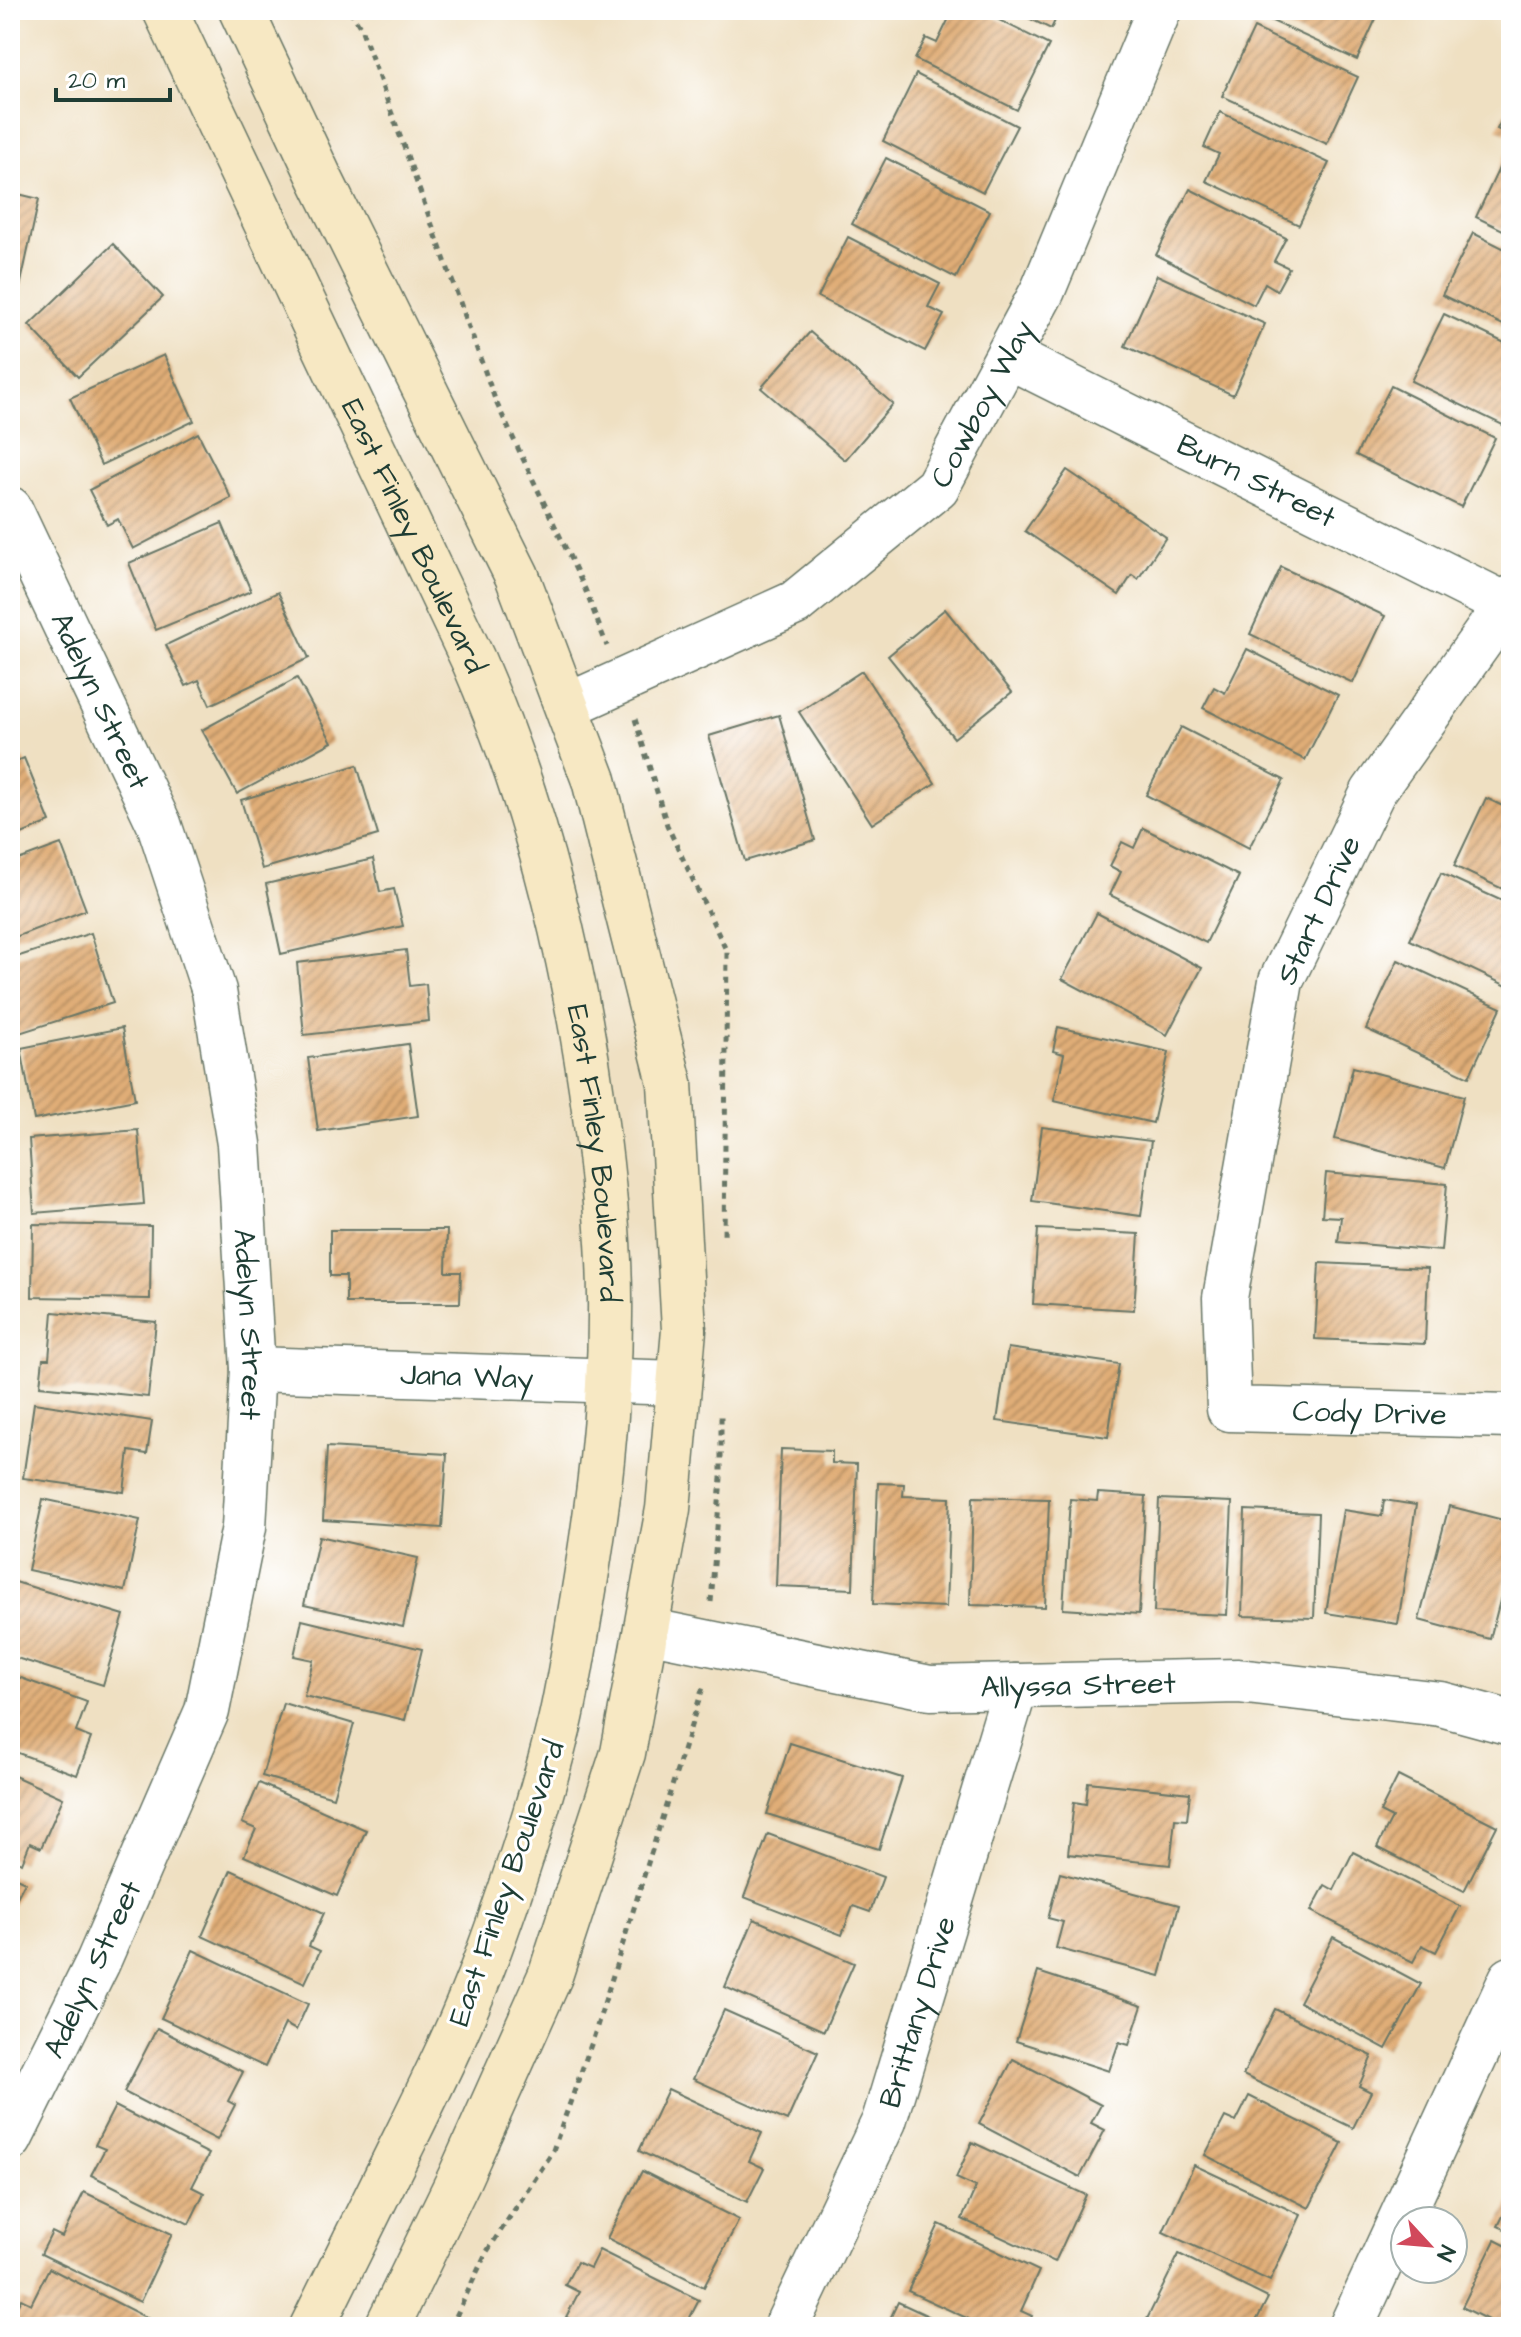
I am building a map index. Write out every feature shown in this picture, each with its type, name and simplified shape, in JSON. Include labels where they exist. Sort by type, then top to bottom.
[{"type":"street","name":"East Finley Boulevard","points":[[165,10],[498,718],[553,891],[584,1034],[608,1239],[611,1314],[603,1464],[592,1545],[560,1721],[536,1809],[487,1957],[459,2025],[312,2327]]},
{"type":"street","points":[[241,10],[321,180],[517,576],[594,780],[670,1083],[684,1330],[668,1509],[623,1753],[550,1976],[460,2177],[387,2327]]},
{"type":"street","name":"Cowboy Way","points":[[567,706],[795,603],[937,487],[1043,290],[1159,10]]},
{"type":"street","name":"Burn Street","points":[[1008,356],[1508,602]]},
{"type":"street","name":"Adelyn Street","points":[[10,509],[159,824],[214,991],[239,1144],[253,1369],[244,1527],[207,1711],[98,1962],[10,2139]]},
{"type":"street","name":"Start Drive","points":[[1229,1409],[1225,1298],[1281,981],[1373,792],[1508,602]]},
{"type":"street","name":"Jana Way","points":[[253,1369],[679,1383]]},
{"type":"street","name":"Cody Drive","points":[[1229,1409],[1511,1416]]},
{"type":"street","name":"Allyssa Street","points":[[646,1630],[930,1688],[1238,1681],[1441,1704],[1511,1723]]},
{"type":"street","name":"Brittany Drive","points":[[786,2327],[884,2121],[1016,1686]]},
{"type":"street","points":[[1355,2326],[1511,1979]]},
{"type":"building","points":[[953,10],[979,10],[1049,45],[1017,110],[915,59],[926,38],[937,43]]},
{"type":"building","points":[[1012,10],[1060,10],[1051,29]]},
{"type":"building","points":[[1259,10],[1380,10],[1357,60],[1257,14]]},
{"type":"building","points":[[1254,28],[1358,77],[1327,144],[1222,96]]},
{"type":"building","points":[[916,74],[1017,126],[983,192],[883,141]]},
{"type":"building","points":[[1511,102],[1511,136],[1497,129]]},
{"type":"building","points":[[1220,112],[1329,163],[1299,225],[1206,181],[1219,154],[1204,147]]},
{"type":"building","points":[[1507,151],[1511,153],[1511,234],[1476,217]]},
{"type":"building","points":[[886,158],[990,211],[956,278],[852,224]]},
{"type":"building","points":[[1190,189],[1286,238],[1274,261],[1289,268],[1277,290],[1265,283],[1254,305],[1156,255]]},
{"type":"building","points":[[10,192],[39,199],[14,315],[10,314]]},
{"type":"building","points":[[1473,233],[1511,252],[1511,329],[1442,295]]},
{"type":"building","points":[[848,237],[940,284],[928,307],[944,315],[925,351],[818,297]]},
{"type":"building","points":[[113,244],[163,297],[78,377],[29,325]]},
{"type":"building","points":[[1157,275],[1265,324],[1233,395],[1125,346]]},
{"type":"building","points":[[1444,314],[1511,346],[1511,429],[1411,381]]},
{"type":"building","points":[[810,332],[893,404],[845,460],[761,388]]},
{"type":"building","points":[[164,355],[194,421],[101,465],[70,398]]},
{"type":"building","points":[[1391,386],[1495,438],[1461,507],[1356,455]]},
{"type":"building","points":[[198,433],[231,498],[133,549],[118,519],[107,525],[89,490]]},
{"type":"building","points":[[1067,470],[1166,537],[1138,579],[1132,575],[1119,595],[1025,531]]},
{"type":"building","points":[[222,523],[251,591],[156,630],[129,563]]},
{"type":"building","points":[[1281,567],[1385,616],[1353,683],[1250,634]]},
{"type":"building","points":[[278,592],[309,658],[210,705],[199,680],[186,686],[166,645]]},
{"type":"building","points":[[945,609],[1012,692],[954,738],[888,656]]},
{"type":"building","points":[[1247,649],[1338,695],[1305,760],[1203,708],[1214,687],[1225,693]]},
{"type":"building","points":[[862,671],[935,783],[872,824],[799,712]]},
{"type":"building","points":[[297,678],[332,742],[237,794],[202,730]]},
{"type":"building","points":[[779,715],[815,840],[745,861],[709,736]]},
{"type":"building","points":[[1181,727],[1284,780],[1249,848],[1146,795]]},
{"type":"building","points":[[24,758],[50,822],[10,839],[10,764]]},
{"type":"building","points":[[357,765],[378,835],[262,869],[241,800]]},
{"type":"building","points":[[1486,798],[1511,810],[1511,893],[1454,866]]},
{"type":"building","points":[[1143,828],[1239,876],[1206,943],[1110,895],[1121,872],[1110,866],[1122,842],[1134,848]]},
{"type":"building","points":[[61,844],[86,910],[10,939],[10,863]]},
{"type":"building","points":[[373,859],[380,892],[394,889],[403,926],[281,954],[266,884]]},
{"type":"building","points":[[1441,873],[1511,905],[1511,988],[1410,940]]},
{"type":"building","points":[[1097,913],[1202,968],[1167,1035],[1062,979]]},
{"type":"building","points":[[91,933],[113,1003],[10,1036],[10,959]]},
{"type":"building","points":[[406,950],[410,986],[426,984],[429,1021],[304,1035],[297,963]]},
{"type":"building","points":[[1398,960],[1501,1008],[1469,1077],[1366,1029]]},
{"type":"building","points":[[1058,1027],[1169,1052],[1153,1123],[1054,1101],[1064,1054],[1053,1051]]},
{"type":"building","points":[[122,1028],[135,1100],[34,1120],[21,1048]]},
{"type":"building","points":[[408,1044],[418,1116],[318,1131],[308,1058]]},
{"type":"building","points":[[1353,1067],[1464,1096],[1445,1168],[1335,1139]]},
{"type":"building","points":[[1042,1127],[1151,1141],[1141,1216],[1032,1201]]},
{"type":"building","points":[[138,1130],[144,1204],[34,1213],[29,1139]]},
{"type":"building","points":[[1326,1173],[1447,1184],[1441,1251],[1338,1242],[1341,1217],[1322,1216]]},
{"type":"building","points":[[33,1224],[151,1226],[150,1299],[32,1297]]},
{"type":"building","points":[[1038,1229],[1139,1234],[1134,1310],[1033,1304]]},
{"type":"building","points":[[330,1230],[447,1230],[446,1272],[461,1272],[460,1303],[346,1303],[346,1276],[330,1276]]},
{"type":"building","points":[[1319,1263],[1428,1268],[1425,1344],[1315,1339]]},
{"type":"building","points":[[53,1312],[156,1322],[148,1397],[40,1386],[43,1359],[49,1359]]},
{"type":"building","points":[[1008,1348],[1119,1364],[1108,1437],[997,1421]]},
{"type":"building","points":[[34,1403],[152,1421],[147,1454],[129,1451],[124,1492],[23,1478]]},
{"type":"building","points":[[327,1447],[447,1454],[442,1528],[323,1520]]},
{"type":"building","points":[[781,1449],[832,1451],[832,1463],[857,1464],[853,1589],[776,1586]]},
{"type":"building","points":[[878,1483],[904,1484],[903,1496],[950,1498],[946,1607],[873,1604]]},
{"type":"building","points":[[1098,1493],[1146,1496],[1139,1614],[1063,1609],[1070,1499],[1097,1501]]},
{"type":"building","points":[[973,1497],[1049,1499],[1045,1607],[970,1605]]},
{"type":"building","points":[[43,1499],[140,1520],[125,1591],[28,1570]]},
{"type":"building","points":[[1159,1499],[1232,1502],[1227,1615],[1154,1612]]},
{"type":"building","points":[[1384,1500],[1416,1505],[1398,1624],[1326,1613],[1343,1510],[1382,1516]]},
{"type":"building","points":[[1449,1506],[1511,1522],[1511,1558],[1490,1639],[1419,1620]]},
{"type":"building","points":[[1245,1510],[1318,1513],[1314,1618],[1242,1616]]},
{"type":"building","points":[[319,1536],[418,1558],[403,1627],[304,1605]]},
{"type":"building","points":[[12,1581],[124,1615],[103,1685],[10,1656]]},
{"type":"building","points":[[302,1620],[422,1649],[405,1720],[304,1696],[313,1660],[294,1656]]},
{"type":"building","points":[[10,1674],[87,1702],[76,1732],[91,1738],[77,1775],[10,1750]]},
{"type":"building","points":[[283,1703],[354,1724],[333,1797],[262,1776]]},
{"type":"building","points":[[790,1743],[902,1778],[879,1849],[767,1814]]},
{"type":"building","points":[[10,1774],[63,1798],[41,1848],[30,1843],[22,1863],[10,1858]]},
{"type":"building","points":[[1398,1776],[1497,1826],[1464,1891],[1377,1847],[1392,1818],[1380,1812]]},
{"type":"building","points":[[1088,1782],[1190,1793],[1187,1820],[1175,1819],[1170,1865],[1068,1854],[1074,1802],[1086,1804]]},
{"type":"building","points":[[259,1783],[366,1830],[337,1896],[244,1856],[256,1829],[242,1823]]},
{"type":"building","points":[[768,1834],[883,1877],[870,1912],[853,1906],[842,1935],[744,1897]]},
{"type":"building","points":[[1353,1852],[1460,1906],[1436,1952],[1422,1945],[1413,1962],[1311,1911],[1325,1885],[1334,1890]]},
{"type":"building","points":[[231,1870],[324,1913],[309,1946],[320,1951],[305,1983],[202,1936]]},
{"type":"building","points":[[1060,1873],[1179,1905],[1160,1976],[1056,1948],[1063,1922],[1048,1918]]},
{"type":"building","points":[[10,1875],[25,1882],[10,1911]]},
{"type":"building","points":[[754,1919],[854,1963],[824,2031],[725,1987]]},
{"type":"building","points":[[1333,1937],[1421,1984],[1386,2049],[1299,2002]]},
{"type":"building","points":[[193,1950],[308,2004],[296,2030],[285,2024],[265,2067],[161,2018]]},
{"type":"building","points":[[1038,1972],[1142,2006],[1129,2045],[1119,2042],[1109,2071],[1016,2041]]},
{"type":"building","points":[[1275,2009],[1372,2056],[1359,2086],[1371,2092],[1353,2128],[1243,2075]]},
{"type":"building","points":[[724,2010],[818,2052],[787,2121],[693,2079]]},
{"type":"building","points":[[157,2028],[243,2072],[228,2101],[235,2105],[217,2140],[124,2092]]},
{"type":"building","points":[[1013,2059],[1101,2105],[1091,2123],[1105,2130],[1080,2177],[979,2124]]},
{"type":"building","points":[[668,2089],[762,2133],[749,2161],[764,2168],[747,2202],[639,2151]]},
{"type":"building","points":[[1249,2096],[1342,2143],[1309,2208],[1205,2155],[1225,2117],[1236,2122]]},
{"type":"building","points":[[115,2106],[209,2154],[192,2187],[204,2193],[189,2224],[91,2175],[105,2149],[95,2145]]},
{"type":"building","points":[[972,2142],[1086,2195],[1055,2262],[962,2219],[976,2187],[956,2178]]},
{"type":"building","points":[[1194,2165],[1301,2215],[1270,2281],[1163,2232]]},
{"type":"building","points":[[642,2171],[739,2220],[704,2287],[607,2238]]},
{"type":"building","points":[[84,2192],[172,2234],[140,2302],[41,2254],[52,2232],[62,2237]]},
{"type":"building","points":[[1511,2200],[1511,2232],[1498,2226]]},
{"type":"building","points":[[939,2224],[1039,2271],[1021,2311],[1032,2316],[1027,2327],[986,2327],[908,2291]]},
{"type":"building","points":[[1495,2240],[1511,2248],[1511,2327],[1502,2327],[1462,2307]]},
{"type":"building","points":[[599,2250],[699,2300],[685,2327],[586,2327],[566,2317],[579,2292],[565,2285],[577,2262],[590,2268]]},
{"type":"building","points":[[1179,2254],[1268,2298],[1253,2327],[1162,2327],[1147,2319]]},
{"type":"building","points":[[49,2268],[149,2319],[145,2327],[10,2327],[10,2320],[21,2299],[31,2304]]},
{"type":"building","points":[[898,2302],[952,2327],[886,2327]]}]
